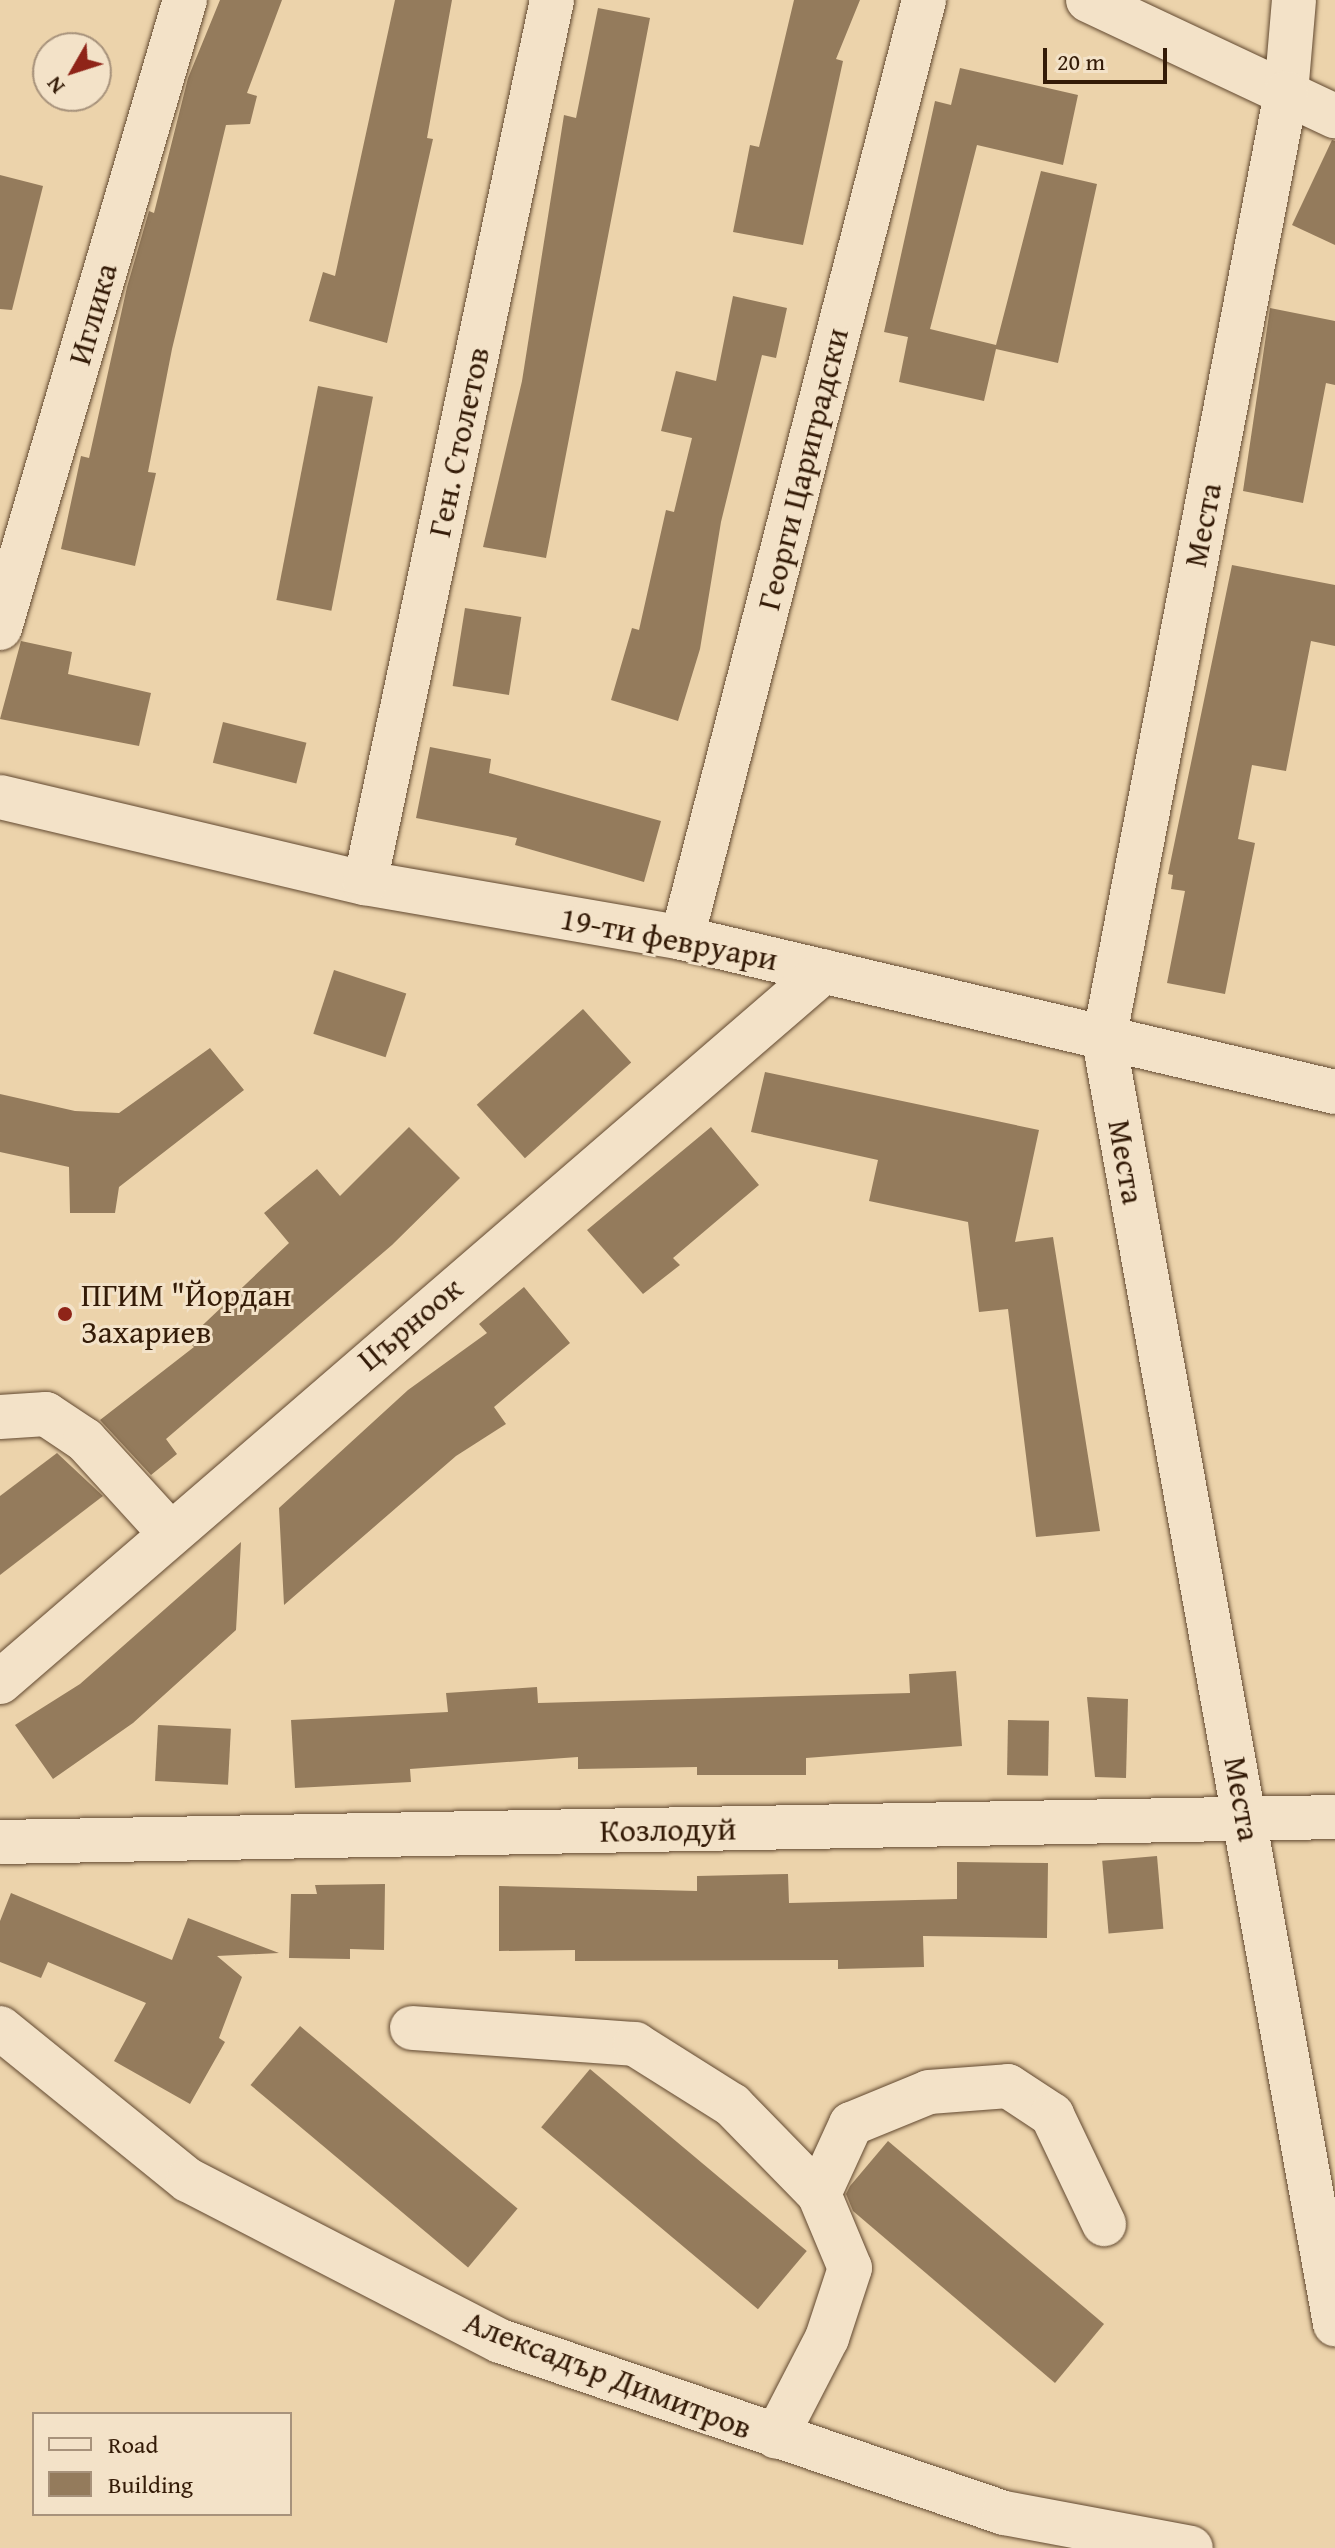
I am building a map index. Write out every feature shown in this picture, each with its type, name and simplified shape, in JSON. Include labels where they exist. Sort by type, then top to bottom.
[{"type":"street","name":"Иглика","points":[[0,628],[185,0]]},
{"type":"street","name":"Ген. Столетов","points":[[365,883],[552,0]]},
{"type":"street","name":"Георги Цариградски","points":[[682,938],[924,0]]},
{"type":"street","points":[[1088,0],[1335,116]]},
{"type":"street","name":"Места","points":[[1294,0],[1286,93],[1104,1040],[1335,2324]]},
{"type":"street","name":"19-ти февруари","points":[[0,797],[365,883],[682,938],[1104,1040],[1335,1092]]},
{"type":"street","name":"Църноок","points":[[0,1682],[168,1531],[824,971]]},
{"type":"street","points":[[0,1417],[46,1414],[85,1440],[168,1531]]},
{"type":"street","name":"Козлодуй","points":[[0,1842],[1335,1817]]},
{"type":"street","name":"Алексадър Димитров","points":[[0,2028],[188,2180],[500,2341],[1004,2513],[1191,2548]]},
{"type":"street","points":[[412,2028],[635,2044],[732,2105],[819,2194],[850,2268],[827,2338],[776,2437]]},
{"type":"street","points":[[819,2194],[851,2124],[929,2092],[1008,2086],[1052,2115],[1104,2224]]},
{"type":"building","points":[[220,0],[282,0],[247,93],[257,96],[250,124],[226,125],[172,349],[148,472],[156,473],[135,566],[61,549],[81,456],[89,458],[127,287],[149,211],[154,213],[188,78]]},
{"type":"building","points":[[395,0],[452,0],[427,138],[433,139],[387,343],[309,321],[323,272],[335,276]]},
{"type":"building","points":[[794,0],[860,0],[836,59],[843,61],[803,245],[733,232],[750,145],[759,147]]},
{"type":"building","points":[[598,8],[650,18],[546,558],[483,547],[522,381],[564,115],[576,118]]},
{"type":"building","points":[[960,68],[1078,95],[1063,165],[977,145],[930,329],[996,345],[1041,171],[1097,184],[1058,363],[996,349],[984,401],[899,382],[908,337],[884,332],[935,101],[951,105]]},
{"type":"building","points":[[1332,140],[1335,141],[1335,245],[1292,225]]},
{"type":"building","points":[[0,175],[43,186],[12,310],[0,309]]},
{"type":"building","points":[[733,296],[787,308],[776,358],[762,355],[721,522],[700,649],[678,721],[611,700],[632,628],[639,630],[666,510],[674,512],[692,438],[661,431],[676,371],[716,381]]},
{"type":"building","points":[[1270,308],[1335,321],[1335,385],[1326,383],[1303,503],[1243,491]]},
{"type":"building","points":[[318,386],[373,397],[331,611],[276,600]]},
{"type":"building","points":[[1232,565],[1335,585],[1335,646],[1311,641],[1286,771],[1252,765],[1238,839],[1255,843],[1225,994],[1167,983],[1185,891],[1171,889],[1173,875],[1168,874]]},
{"type":"building","points":[[465,608],[521,617],[509,695],[453,686]]},
{"type":"building","points":[[21,641],[72,652],[68,674],[151,693],[139,746],[0,719]]},
{"type":"building","points":[[223,722],[306,743],[296,784],[213,763]]},
{"type":"building","points":[[430,747],[491,759],[489,773],[661,821],[644,882],[515,845],[517,838],[416,818]]},
{"type":"building","points":[[334,970],[406,993],[386,1057],[313,1034]]},
{"type":"building","points":[[583,1009],[631,1063],[525,1158],[477,1105]]},
{"type":"building","points":[[210,1048],[244,1090],[119,1187],[115,1213],[70,1213],[69,1167],[0,1152],[0,1094],[75,1111],[119,1113]]},
{"type":"building","points":[[765,1072],[1039,1130],[1015,1242],[1053,1237],[1100,1531],[1036,1537],[1008,1309],[979,1312],[968,1222],[869,1201],[878,1160],[751,1132]]},
{"type":"building","points":[[409,1127],[460,1178],[392,1245],[166,1439],[177,1454],[151,1475],[100,1420],[194,1347],[187,1340],[289,1243],[264,1213],[317,1169],[340,1196]]},
{"type":"building","points":[[711,1127],[759,1185],[673,1258],[680,1265],[643,1294],[587,1230]]},
{"type":"building","points":[[524,1287],[570,1343],[494,1407],[506,1424],[456,1456],[284,1605],[279,1508],[408,1390],[487,1333],[479,1324]]},
{"type":"building","points":[[57,1453],[103,1496],[0,1575],[0,1496]]},
{"type":"building","points":[[241,1542],[236,1630],[133,1723],[53,1779],[15,1725],[80,1684]]},
{"type":"building","points":[[956,1671],[962,1746],[806,1758],[806,1775],[697,1775],[697,1767],[578,1769],[578,1757],[410,1769],[411,1782],[295,1788],[291,1720],[448,1712],[446,1693],[537,1687],[538,1703],[910,1693],[909,1674]]},
{"type":"building","points":[[1087,1697],[1128,1699],[1126,1778],[1095,1777]]},
{"type":"building","points":[[1008,1720],[1049,1721],[1048,1776],[1007,1775]]},
{"type":"building","points":[[158,1725],[231,1729],[228,1785],[155,1781]]},
{"type":"building","points":[[1157,1856],[1163,1929],[1109,1934],[1102,1861]]},
{"type":"building","points":[[957,1862],[1048,1863],[1047,1938],[923,1936],[924,1967],[838,1969],[838,1960],[575,1961],[575,1950],[499,1951],[499,1886],[697,1891],[697,1876],[788,1874],[789,1903],[957,1899]]},
{"type":"building","points":[[385,1884],[384,1950],[350,1949],[350,1959],[289,1958],[291,1894],[317,1894],[315,1885]]},
{"type":"building","points":[[11,1893],[172,1960],[188,1918],[279,1953],[217,1956],[242,1977],[219,2038],[225,2042],[190,2104],[114,2061],[146,2003],[48,1962],[41,1978],[0,1962],[0,1921]]},
{"type":"building","points":[[300,2026],[518,2209],[468,2268],[251,2085]]},
{"type":"building","points":[[590,2069],[807,2251],[758,2309],[541,2127]]},
{"type":"building","points":[[888,2141],[1104,2324],[1055,2383],[853,2211],[846,2194],[850,2186]]},
{"type":"place","name":"ПГИМ \"Йордан Захариев","points":[[65,1314]]}]
